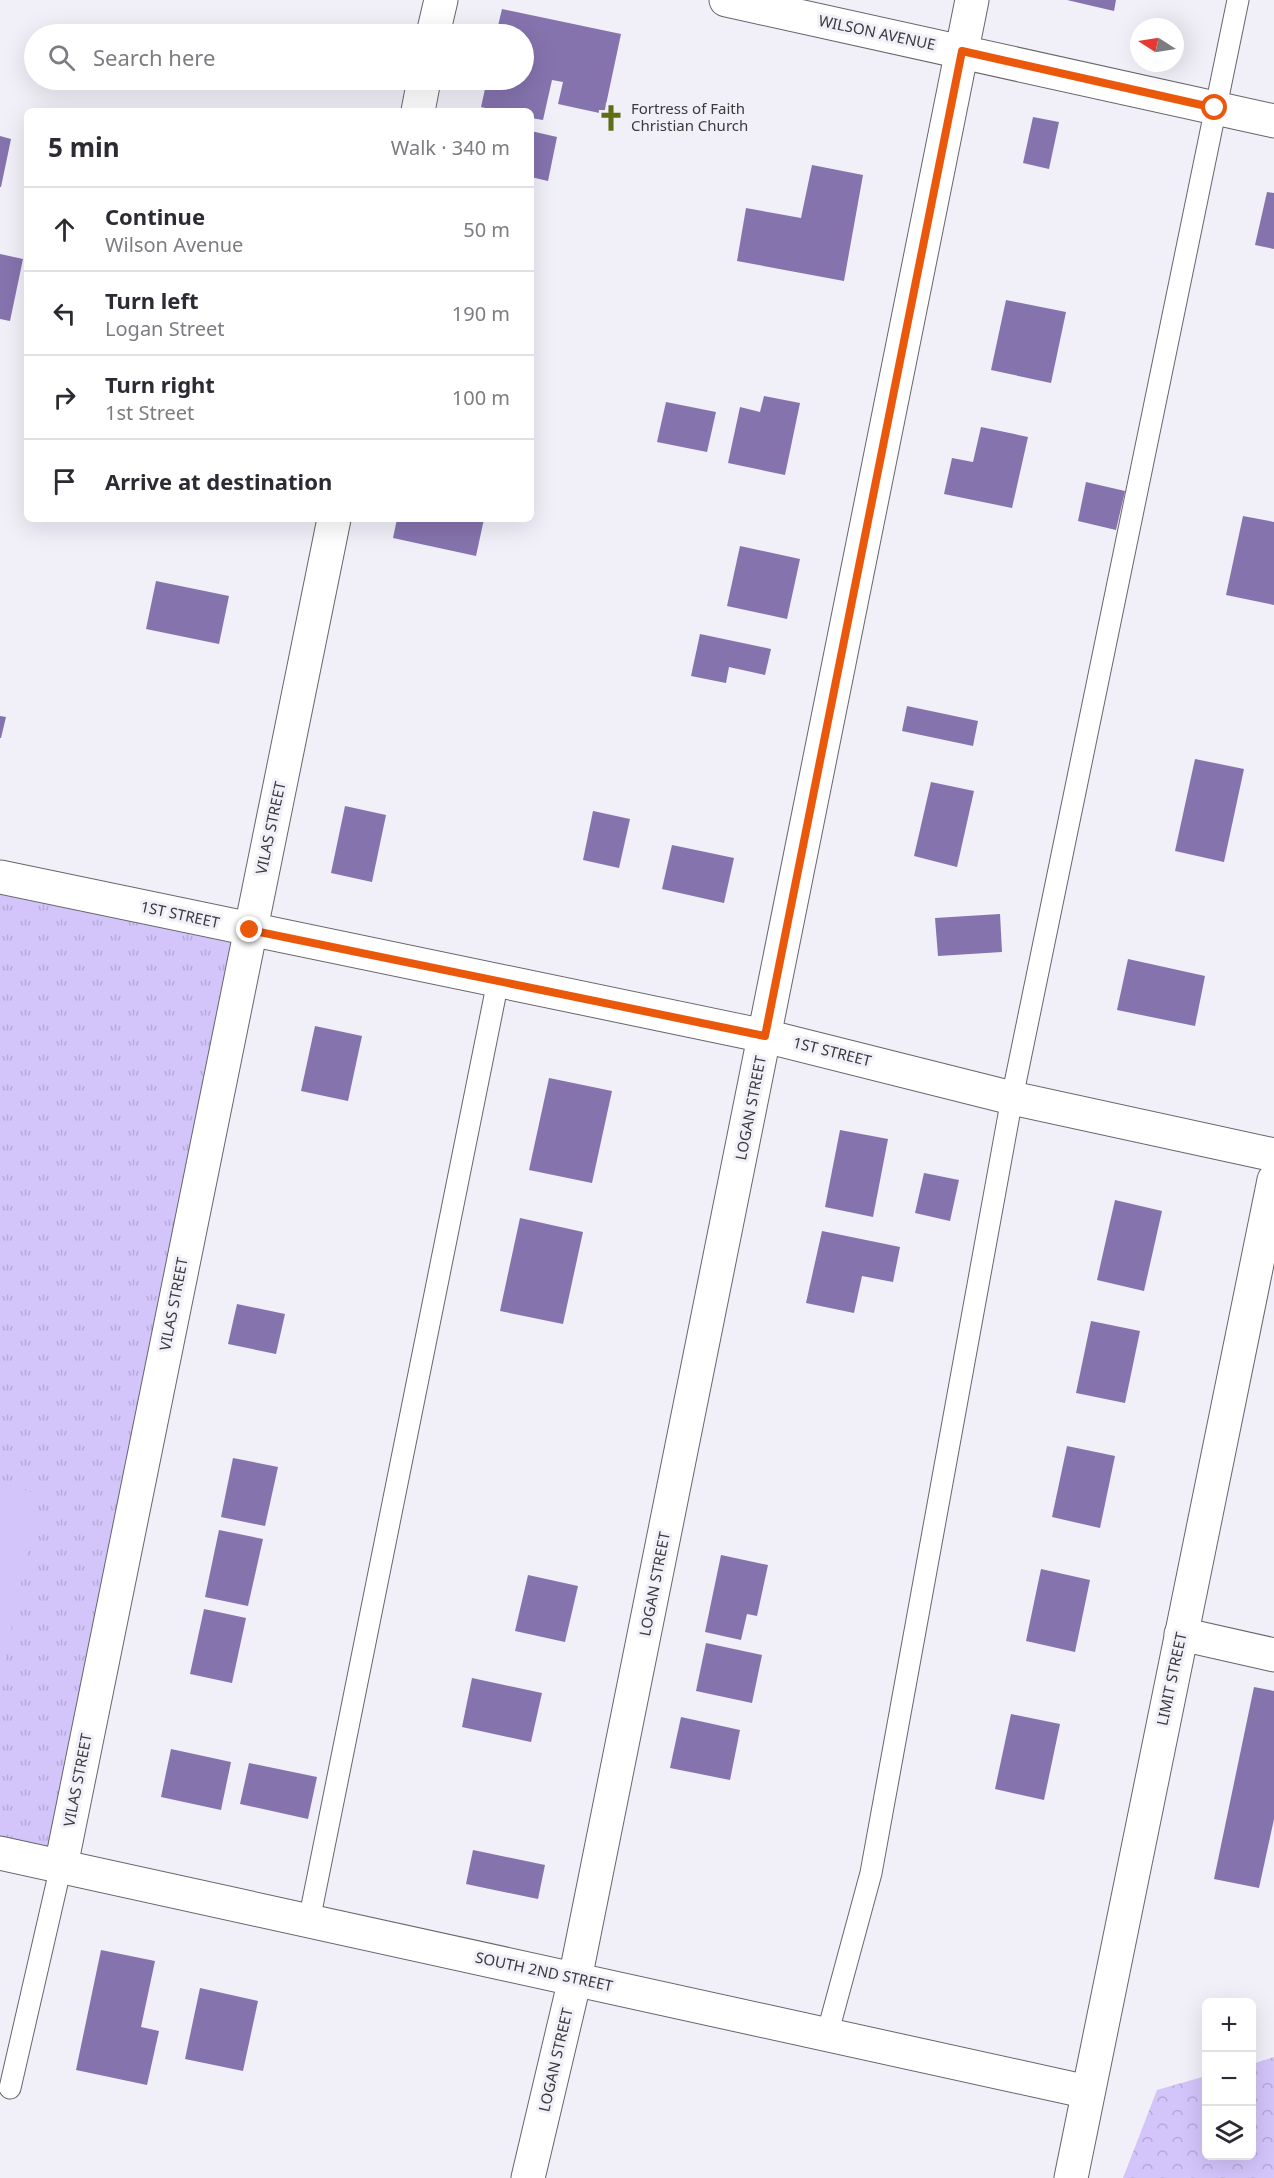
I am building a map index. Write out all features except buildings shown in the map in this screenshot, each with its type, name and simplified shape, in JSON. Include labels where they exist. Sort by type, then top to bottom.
[{"type":"street","points":[[435,24],[441,0]]},
{"type":"street","name":"WILSON AVENUE","points":[[726,0],[1274,120]]},
{"type":"street","name":"LOGAN STREET","points":[[528,2178],[575,1979],[972,0]]},
{"type":"street","points":[[419,108],[422,90]]},
{"type":"street","name":"VILAS STREET","points":[[61,1866],[333,522]]},
{"type":"street","name":"1ST STREET","points":[[0,877],[765,1036],[1012,1098],[1274,1155]]},
{"type":"street","name":"LIMIT STREET","points":[[1071,2178],[1274,1180]]},
{"type":"street","points":[[1181,1634],[1274,1655]]},
{"type":"street","name":"SOUTH 2ND STREET","points":[[0,1853],[1088,2092]]},
{"type":"lane","points":[[827,2035],[871,1873],[1012,1098],[1238,0]]},
{"type":"lane","points":[[309,1921],[498,981]]},
{"type":"lane","name":"VILAS STREET","points":[[10,2088],[61,1866]]},
{"type":"green space","points":[[0,877],[250,930],[61,1866],[0,1853]]},
{"type":"green space","points":[[0,1484],[39,1494],[0,1684]]},
{"type":"green space","points":[[1274,2057],[1274,2178],[1123,2178],[1157,2090],[1202,2077],[1202,2160],[1256,2160],[1256,2063]]},
{"type":"place","name":"Fortress of Faith Christian Church","points":[[611,118]]},
{"type":"route","points":[[250,930],[765,1036],[962,51],[1215,108]]}]
